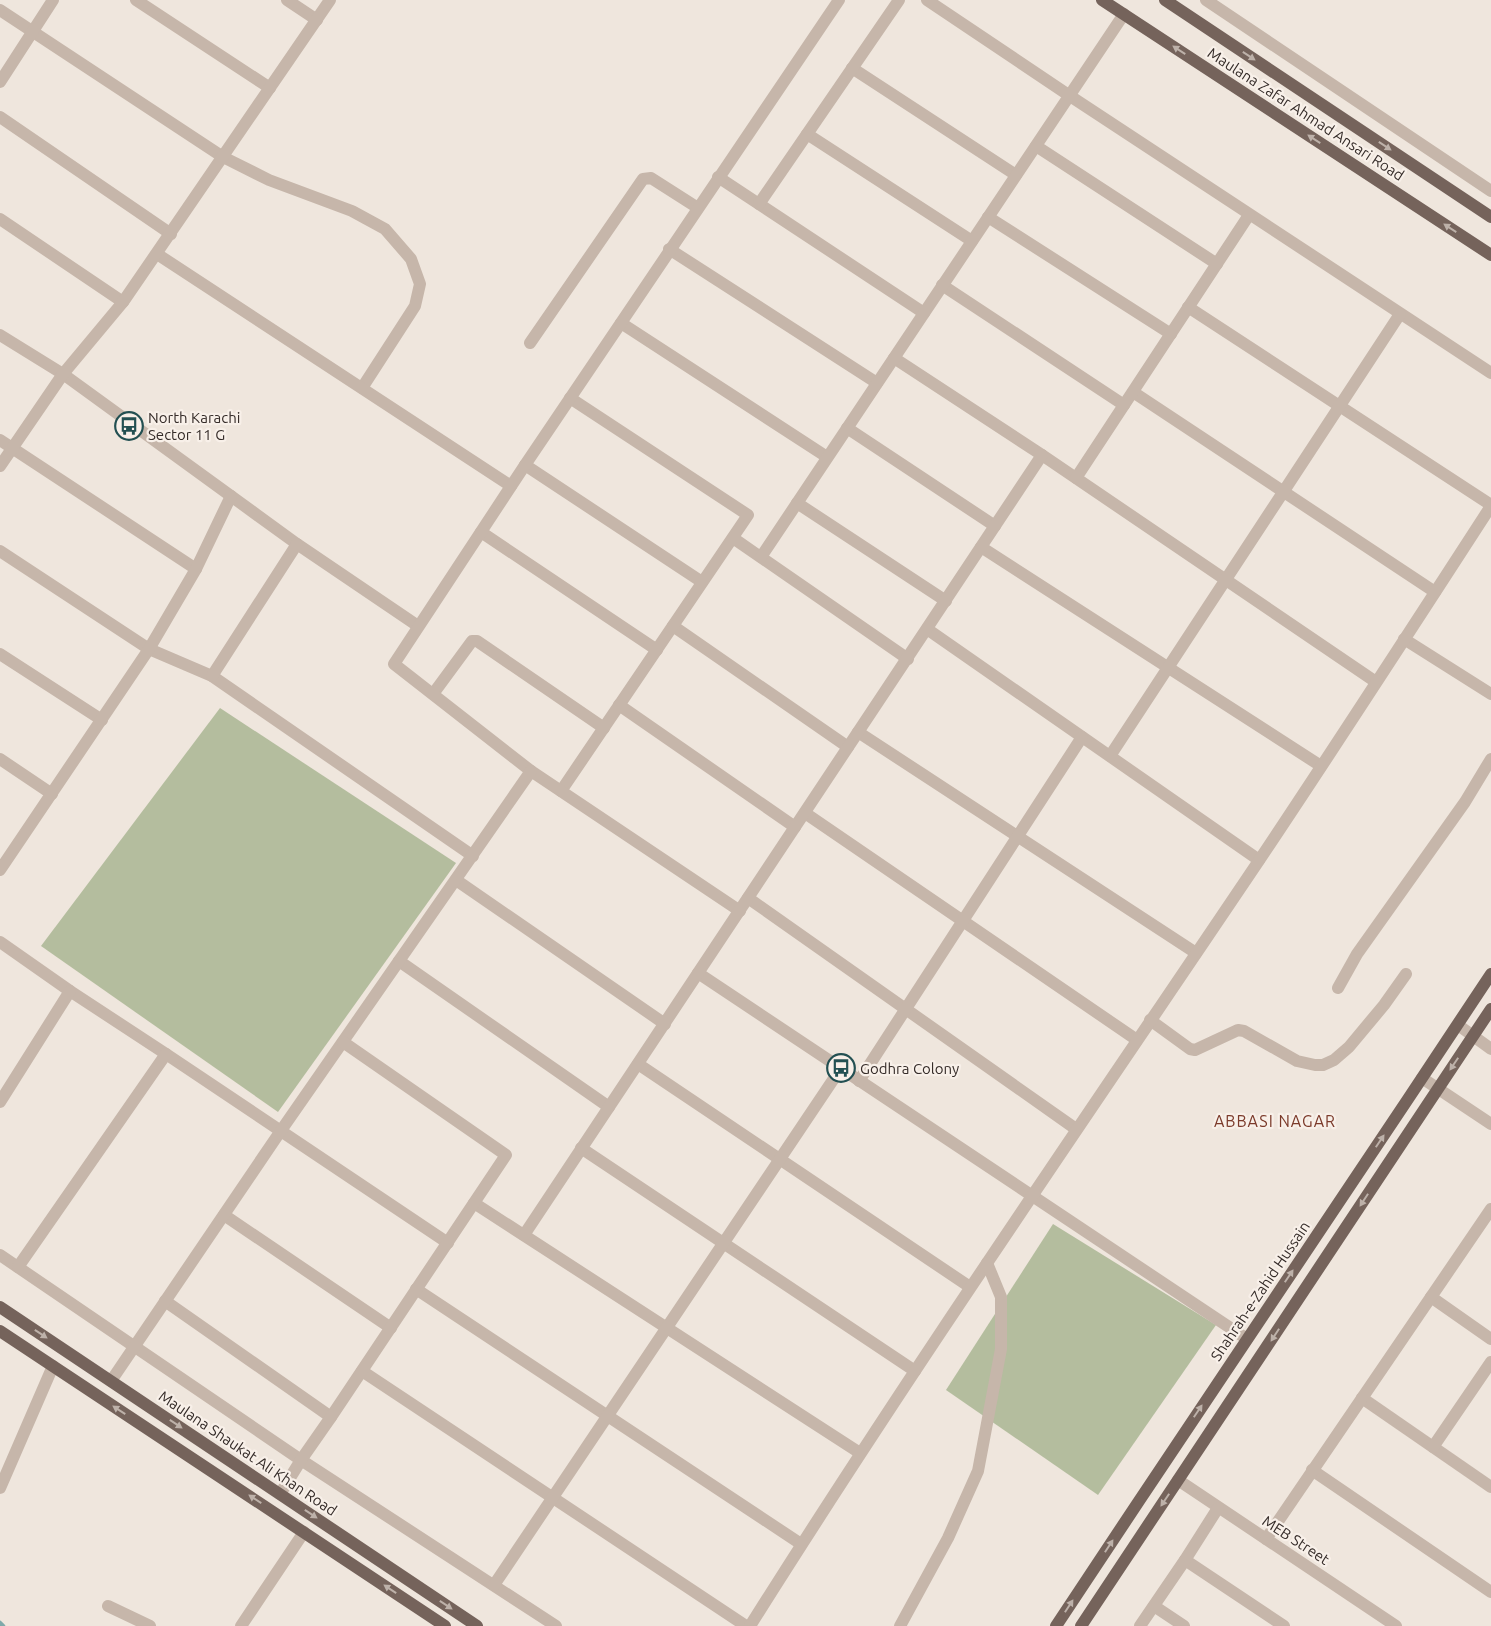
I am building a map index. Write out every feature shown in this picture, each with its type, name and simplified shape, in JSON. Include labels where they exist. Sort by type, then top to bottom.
[{"type":"main road","name":"Maulana Zafar Ahmad Ansari Road","points":[[1102,0],[1491,255]]},
{"type":"main road","name":"Maulana Zafar Ahmad Ansari Road","points":[[1165,0],[1491,217]]},
{"type":"main road","name":"Shahrah-e-Zahid Hussain","points":[[1056,1626],[1491,974]]},
{"type":"main road","points":[[1080,1626],[1491,1009]]},
{"type":"main road","name":"Maulana Shaukat Ali Khan Road","points":[[0,1307],[477,1626]]},
{"type":"main road","points":[[0,1331],[445,1626]]},
{"type":"street","points":[[0,82],[53,0]]},
{"type":"street","points":[[136,0],[270,88]]},
{"type":"street","points":[[287,0],[317,20]]},
{"type":"street","points":[[0,466],[62,374],[123,302],[157,254],[330,0]]},
{"type":"street","points":[[740,911],[531,771],[394,664],[525,465],[838,0]]},
{"type":"street","points":[[759,204],[899,0]]},
{"type":"street","points":[[927,0],[1249,215],[1491,373]]},
{"type":"street","points":[[1206,0],[1491,191]]},
{"type":"street","points":[[0,10],[223,157],[276,183],[352,211],[385,229],[411,259],[420,284],[415,306],[362,388]]},
{"type":"street","points":[[761,557],[1124,14]]},
{"type":"street","points":[[852,68],[1016,175]]},
{"type":"street","points":[[0,117],[170,234]]},
{"type":"street","points":[[807,134],[972,241]]},
{"type":"street","points":[[1036,146],[1217,264]]},
{"type":"street","points":[[718,177],[924,313]]},
{"type":"street","points":[[530,343],[643,179],[651,178],[698,208]]},
{"type":"street","points":[[1076,478],[1249,215]]},
{"type":"street","points":[[988,218],[1170,334]]},
{"type":"street","points":[[0,219],[123,302]]},
{"type":"street","points":[[670,250],[877,383]]},
{"type":"street","points":[[157,254],[511,486]]},
{"type":"street","points":[[942,285],[1124,405]]},
{"type":"street","points":[[362,1371],[748,1626],[970,1287],[1259,860],[1491,506],[1188,307]]},
{"type":"street","points":[[1110,756],[1400,314]]},
{"type":"street","points":[[621,323],[827,457]]},
{"type":"street","points":[[0,336],[62,374],[297,544],[418,626]]},
{"type":"street","points":[[894,358],[1042,455],[1376,682]]},
{"type":"street","points":[[1133,392],[1435,592]]},
{"type":"street","points":[[561,791],[748,515],[570,398]]},
{"type":"street","points":[[847,428],[995,526]]},
{"type":"street","points":[[0,440],[196,569]]},
{"type":"street","points":[[524,1235],[1042,455]]},
{"type":"street","points":[[525,465],[702,582]]},
{"type":"street","points":[[0,870],[149,649],[196,569],[231,496]]},
{"type":"street","points":[[797,503],[946,601]]},
{"type":"street","points":[[481,532],[657,650]]},
{"type":"street","points":[[733,538],[908,659]]},
{"type":"street","points":[[212,676],[297,544]]},
{"type":"street","points":[[981,547],[1321,766]]},
{"type":"street","points":[[0,551],[149,649],[212,676],[473,856]]},
{"type":"street","points":[[673,626],[848,748]]},
{"type":"street","points":[[927,629],[1259,860]]},
{"type":"street","points":[[1404,639],[1491,694]]},
{"type":"street","points":[[433,694],[472,642],[477,641],[604,728]]},
{"type":"street","points":[[0,654],[102,720]]},
{"type":"street","points":[[619,705],[795,827]]},
{"type":"street","points":[[858,732],[1196,953]]},
{"type":"street","points":[[859,1081],[1082,737]]},
{"type":"street","points":[[0,759],[52,794]]},
{"type":"street","points":[[1338,988],[1357,954],[1465,802],[1491,759]]},
{"type":"street","points":[[111,1381],[280,1132],[531,771]]},
{"type":"street","points":[[805,813],[1137,1040]]},
{"type":"street","points":[[456,880],[665,1024]]},
{"type":"street","points":[[748,898],[1076,1129]]},
{"type":"street","points":[[0,942],[70,991],[448,1243]]},
{"type":"street","points":[[400,961],[609,1107]]},
{"type":"street","points":[[698,973],[1247,1339]]},
{"type":"street","points":[[1150,1020],[1190,1050],[1199,1049],[1238,1030],[1244,1031],[1297,1061],[1324,1065],[1334,1060],[1349,1047],[1384,1005],[1406,974]]},
{"type":"street","points":[[0,1102],[70,991]]},
{"type":"street","points":[[1458,1025],[1491,1049]]},
{"type":"street","points":[[280,1494],[506,1155],[342,1042]]},
{"type":"street","points":[[18,1267],[166,1054]]},
{"type":"street","points":[[638,1064],[970,1287]]},
{"type":"street","points":[[494,1585],[841,1068]]},
{"type":"street","points":[[1422,1078],[1491,1124]]},
{"type":"street","points":[[581,1148],[915,1370]]},
{"type":"street","points":[[474,1203],[860,1453]]},
{"type":"street","points":[[224,1215],[391,1328]]},
{"type":"street","points":[[1266,1539],[1431,1296],[1489,1217]]},
{"type":"street","points":[[0,1255],[301,1460],[556,1626]]},
{"type":"street","points":[[900,1626],[948,1538],[978,1471],[1002,1349],[1001,1297],[987,1263]]},
{"type":"street","points":[[416,1290],[801,1544]]},
{"type":"street","points":[[1431,1296],[1491,1339]]},
{"type":"street","points":[[165,1301],[332,1417]]},
{"type":"street","points":[[1433,1447],[1491,1362]]},
{"type":"street","points":[[0,1488],[53,1366]]},
{"type":"street","points":[[1362,1398],[1491,1487]]},
{"type":"street","points":[[1312,1470],[1491,1592]]},
{"type":"street","name":"MEB Street","points":[[1178,1480],[1396,1626]]},
{"type":"street","points":[[1140,1626],[1218,1508]]},
{"type":"street","points":[[241,1626],[304,1532]]},
{"type":"street","points":[[1185,1560],[1284,1626]]},
{"type":"street","points":[[108,1606],[150,1626]]},
{"type":"street","points":[[1154,1606],[1184,1626]]},
{"type":"green space","points":[[220,708],[456,863],[278,1112],[41,946]]},
{"type":"green space","points":[[1053,1224],[1216,1325],[1098,1495],[946,1390]]},
{"type":"waterway","points":[[0,1623],[3,1626]]},
{"type":"place","name":"North Karachi Sector 11 G","points":[[129,426]]},
{"type":"place","name":"Godhra Colony","points":[[841,1068]]},
{"type":"district","name":"ABBASI NAGAR","points":[[1275,1121]]}]
